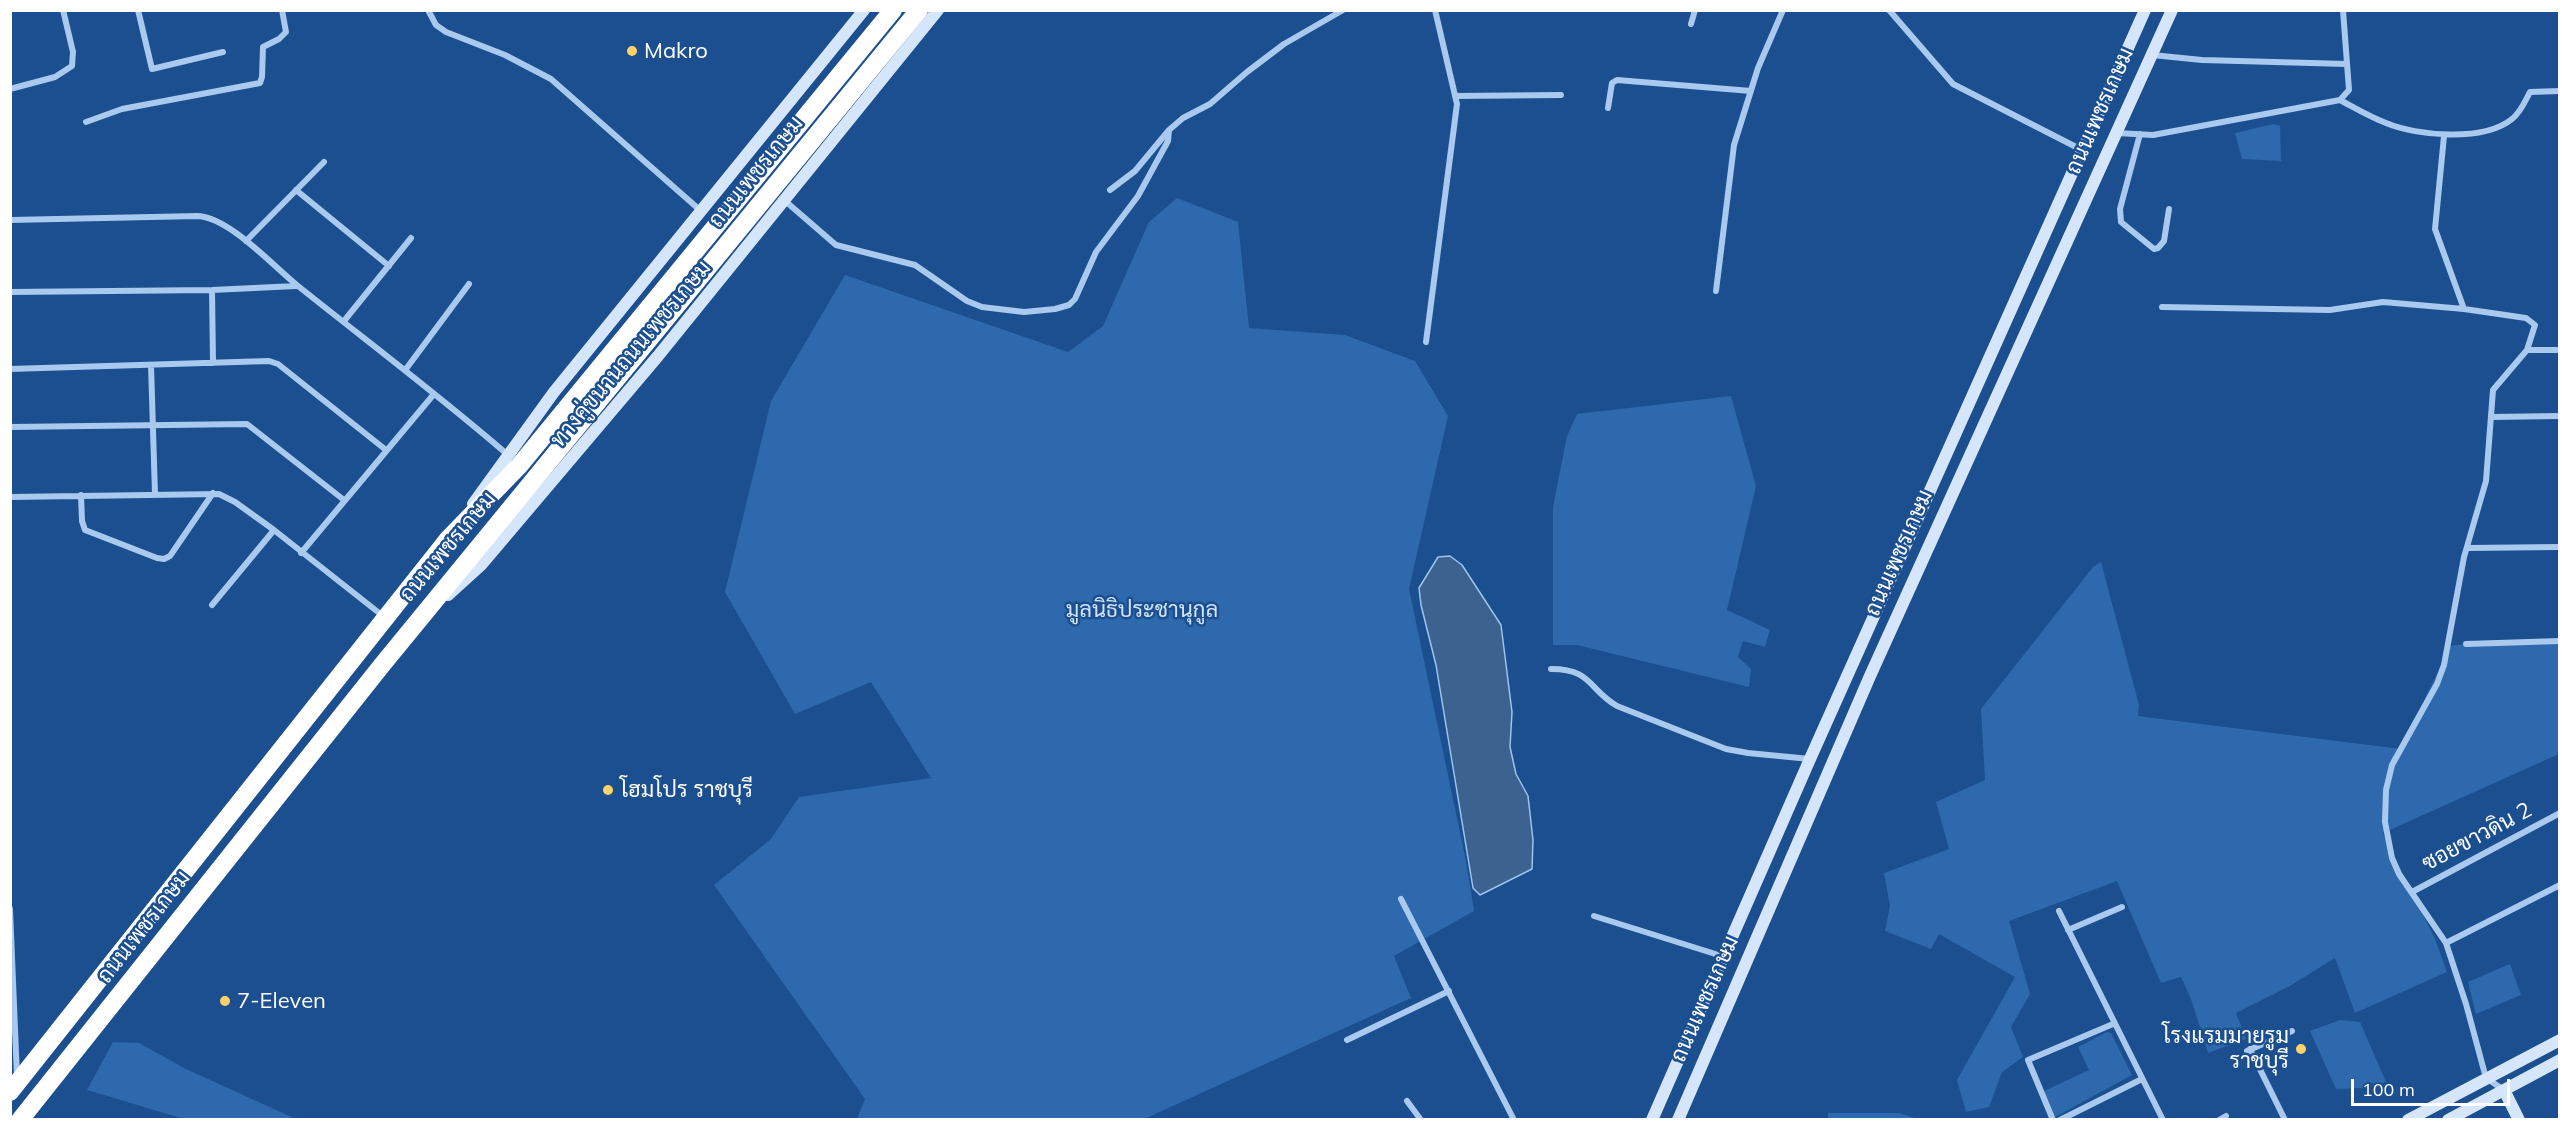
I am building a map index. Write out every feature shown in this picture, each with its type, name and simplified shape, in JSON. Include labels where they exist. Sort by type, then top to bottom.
[{"type":"highway","name":"ถนนเพชรเกษม","points":[[14,1088],[448,539],[519,466],[892,10]]},
{"type":"highway","name":"ถนนเพชรเกษม","points":[[20,1119],[411,629],[917,12]]},
{"type":"main road","name":"ทางคู่ขนานถนนเพชรเกษม","points":[[448,539],[554,392],[864,10]]},
{"type":"main road","name":"ทางคู่ขนานถนนเพชรเกษม","points":[[411,629],[481,565],[658,356],[938,10]]},
{"type":"main road","name":"ถนนเพชรเกษม","points":[[1652,1119],[1810,759],[2145,10]]},
{"type":"main road","name":"ถนนเพชรเกษม","points":[[1678,1119],[1864,691],[2172,10]]},
{"type":"main road","points":[[1844,683],[1864,691]]},
{"type":"main road","points":[[2408,1119],[2559,1040]]},
{"type":"main road","points":[[2448,1119],[2559,1060]]},
{"type":"main road","points":[[2504,1090],[2519,1119]]},
{"type":"street","points":[[10,89],[55,77],[72,66],[73,52],[63,10]]},
{"type":"street","points":[[138,10],[152,69],[223,52]]},
{"type":"street","points":[[86,122],[122,109],[260,83],[263,47],[279,39],[286,32],[282,10]]},
{"type":"street","points":[[428,10],[436,25],[446,32],[506,55],[551,79],[702,211]]},
{"type":"street","points":[[1110,190],[1135,171],[1169,129],[1183,118],[1210,104],[1247,72],[1284,45],[1343,10]]},
{"type":"street","points":[[1426,342],[1457,104],[1435,10]]},
{"type":"street","points":[[1691,24],[1695,10]]},
{"type":"street","points":[[1716,291],[1734,145],[1758,68],[1783,10]]},
{"type":"street","points":[[1889,10],[1953,84],[2083,151]]},
{"type":"street","points":[[2340,100],[2349,90],[2343,10]]},
{"type":"street","points":[[2152,55],[2202,60],[2347,64]]},
{"type":"street","points":[[1608,108],[1612,83],[1617,80],[1751,91]]},
{"type":"street","points":[[2117,133],[2153,135],[2340,100],[2388,124],[2444,136],[2497,128],[2520,111],[2530,92],[2559,91]]},
{"type":"street","points":[[1455,96],[1561,94]]},
{"type":"street","points":[[784,201],[836,245],[915,265],[967,301],[982,307],[1024,312],[1055,309],[1069,305],[1075,299],[1096,252],[1138,196],[1168,141],[1169,129]]},
{"type":"street","points":[[2140,134],[2120,209],[2121,222],[2154,249],[2158,248],[2164,241],[2169,209]]},
{"type":"street","points":[[2444,136],[2435,229],[2464,309]]},
{"type":"street","points":[[246,241],[324,162]]},
{"type":"street","points":[[296,190],[388,266]]},
{"type":"street","points":[[10,220],[205,217],[246,241],[297,286],[406,369],[508,454]]},
{"type":"street","points":[[344,321],[411,238]]},
{"type":"street","points":[[406,369],[469,284]]},
{"type":"street","points":[[10,292],[212,290],[297,286]]},
{"type":"street","points":[[212,290],[213,363]]},
{"type":"street","points":[[2162,307],[2330,310],[2384,302],[2464,309],[2526,318],[2535,325],[2527,350],[2493,390],[2486,481],[2468,548],[2444,665],[2437,684],[2392,765],[2386,790],[2385,822],[2392,858],[2399,874],[2446,943],[2466,1004],[2486,1078],[2504,1090]]},
{"type":"street","points":[[2527,350],[2559,350]]},
{"type":"street","points":[[10,369],[269,361],[278,364],[386,450]]},
{"type":"street","points":[[151,365],[155,494]]},
{"type":"street","points":[[301,553],[434,394]]},
{"type":"street","points":[[2491,417],[2559,416]]},
{"type":"street","points":[[10,428],[248,424],[344,500]]},
{"type":"street","points":[[81,495],[82,521],[85,530],[164,559],[170,556],[213,493]]},
{"type":"street","points":[[10,496],[213,493],[235,502],[274,530],[386,618]]},
{"type":"street","points":[[212,605],[274,530]]},
{"type":"street","points":[[2468,548],[2559,547]]},
{"type":"street","points":[[2466,644],[2559,641]]},
{"type":"street","points":[[1551,669],[1576,672],[1587,678],[1608,701],[1617,706],[1710,745],[1748,753],[1810,759]]},
{"type":"street","name":"ซอยขาวดิน 2","points":[[2412,892],[2559,813]]},
{"type":"street","points":[[2446,943],[2559,885]]},
{"type":"street","points":[[1401,899],[1514,1119]]},
{"type":"street","points":[[2068,930],[2122,907]]},
{"type":"street","points":[[10,909],[14,1088]]},
{"type":"street","points":[[2059,911],[2113,1024],[2163,1119]]},
{"type":"street","points":[[1594,916],[1725,957]]},
{"type":"street","points":[[1347,1040],[1449,991]]},
{"type":"street","points":[[2053,1119],[2028,1060],[2113,1024]]},
{"type":"street","points":[[2285,1119],[2282,1109],[2248,1050],[2292,1031]]},
{"type":"street","points":[[2060,1119],[2142,1079]]},
{"type":"street","points":[[1407,1101],[1421,1119]]},
{"type":"green space","points":[[2273,124],[2280,126],[2281,161],[2242,159],[2235,133]]},
{"type":"green space","name":"มูลนิธิประชานุกูล","points":[[1177,198],[1238,222],[1249,328],[1345,335],[1415,361],[1448,416],[1409,589],[1466,861],[1474,911],[1394,956],[1411,998],[1144,1119],[857,1119],[865,1099],[714,885],[771,839],[799,797],[931,778],[871,682],[795,714],[725,592],[771,401],[845,275],[1068,352],[1103,326],[1149,222]]},
{"type":"green space","points":[[1731,396],[1756,486],[1727,610],[1770,630],[1765,647],[1743,641],[1738,657],[1751,669],[1749,687],[1577,645],[1553,645],[1553,507],[1567,436],[1577,414]]},
{"type":"green space","points":[[2101,562],[2139,705],[2138,716],[2401,749],[2450,646],[2559,643],[2559,754],[2383,833],[2435,939],[2447,972],[2355,1013],[2335,958],[2290,986],[2236,1013],[2246,1039],[2208,1053],[2191,999],[2181,977],[2161,983],[2117,881],[2009,921],[2030,994],[2011,1027],[2023,1057],[2002,1072],[1989,1107],[1966,1112],[1957,1080],[2015,977],[1939,934],[1931,949],[1885,931],[1890,906],[1884,873],[1949,849],[1936,802],[1985,780],[1981,709],[2093,567]]},
{"type":"green space","points":[[2510,964],[2521,995],[2476,1014],[2468,982]]},
{"type":"green space","points":[[2340,1020],[2360,1022],[2386,1082],[2364,1088],[2336,1089],[2310,1031]]},
{"type":"green space","points":[[2107,1032],[2111,1033],[2132,1075],[2055,1117],[2044,1091],[2089,1070],[2078,1047]]},
{"type":"green space","points":[[113,1042],[139,1043],[186,1069],[296,1119],[184,1119],[87,1090]]},
{"type":"green space","points":[[1828,1113],[1899,1113],[1918,1119],[1828,1119]]},
{"type":"shaded area","points":[[1450,556],[1462,565],[1501,625],[1512,712],[1510,747],[1516,774],[1528,796],[1533,840],[1532,869],[1480,895],[1473,888],[1436,665],[1419,588],[1438,557]]},
{"type":"place","name":"Makro","points":[[632,51]]},
{"type":"place","name":"โฮมโปร ราชบุรี","points":[[608,790]]},
{"type":"place","name":"7-Eleven","points":[[225,1001]]},
{"type":"place","name":"โรงแรมมายรูม ราชบุรี","points":[[2301,1049]]}]
